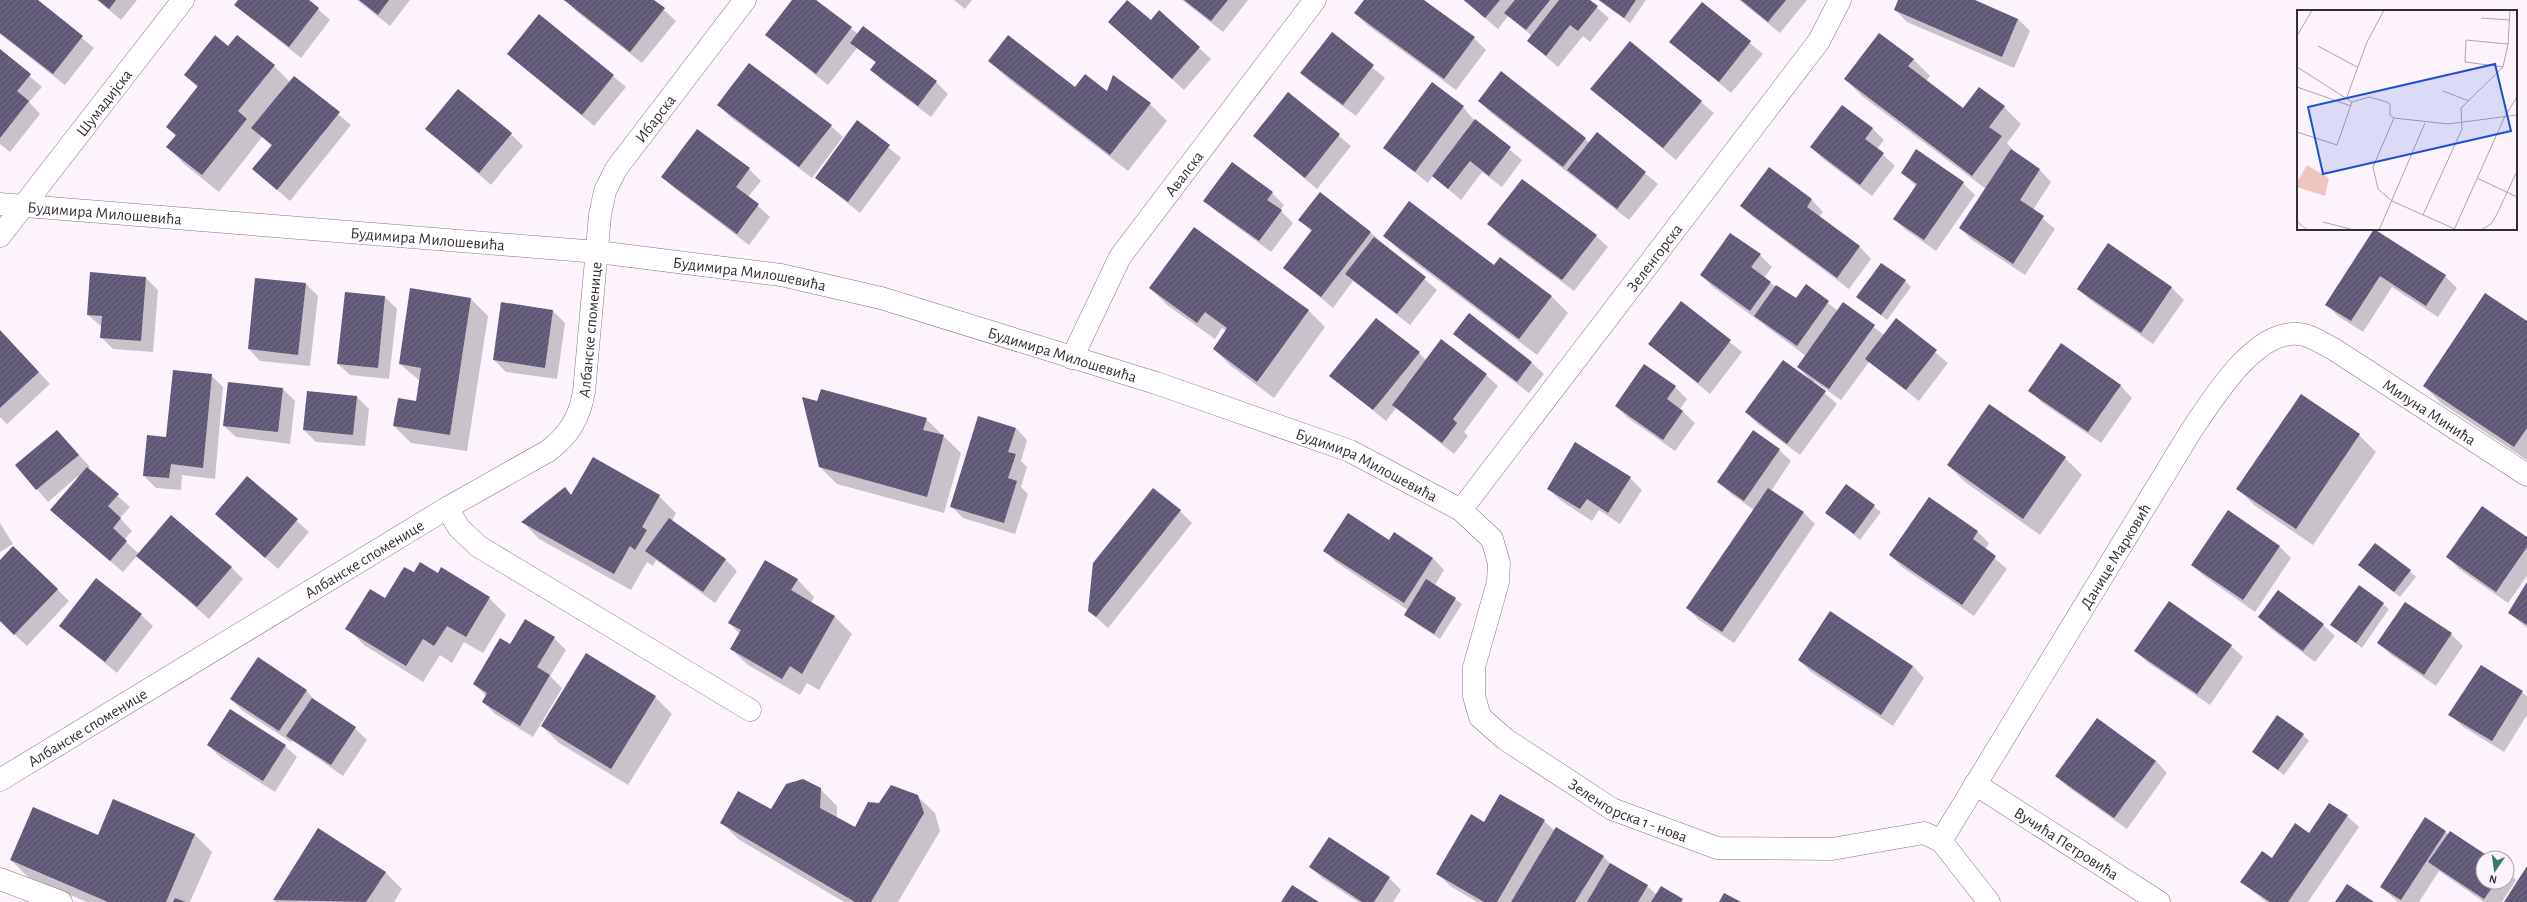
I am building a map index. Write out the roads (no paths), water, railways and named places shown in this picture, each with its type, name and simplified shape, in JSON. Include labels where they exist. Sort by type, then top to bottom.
[{"type":"street","name":"Шумадијска","points":[[0,236],[25,206],[183,0]]},
{"type":"street","name":"Ибарска","points":[[598,252],[600,215],[605,191],[616,169],[745,0]]},
{"type":"street","name":"Авалска","points":[[1072,358],[1120,258],[1315,0]]},
{"type":"street","name":"Зеленгорска","points":[[1461,510],[1819,40],[1840,0]]},
{"type":"street","name":"Будимира Милошевића","points":[[0,204],[598,252],[781,275],[881,298],[1156,383],[1350,451],[1461,510]]},
{"type":"street","name":"Албанске споменице","points":[[0,780],[447,508],[548,451],[562,440],[573,427],[581,412],[598,252]]},
{"type":"street","name":"Данице Марковић","points":[[1942,841],[1975,784],[2191,431],[2231,372],[2272,338],[2299,334],[2332,348]]},
{"type":"street","name":"Милуна Минића","points":[[2332,348],[2527,475]]},
{"type":"street","points":[[447,508],[459,528],[478,546],[750,710]]},
{"type":"street","name":"Зеленгорска 1 - нова","points":[[1461,510],[1492,540],[1499,563],[1498,582],[1474,667],[1474,696],[1480,717],[1505,739],[1612,809],[1717,848],[1832,849],[1924,833],[1942,841],[1989,902]]},
{"type":"street","name":"Вучића Петровића","points":[[1975,784],[2159,902]]},
{"type":"street","points":[[0,880],[61,902]]}]
